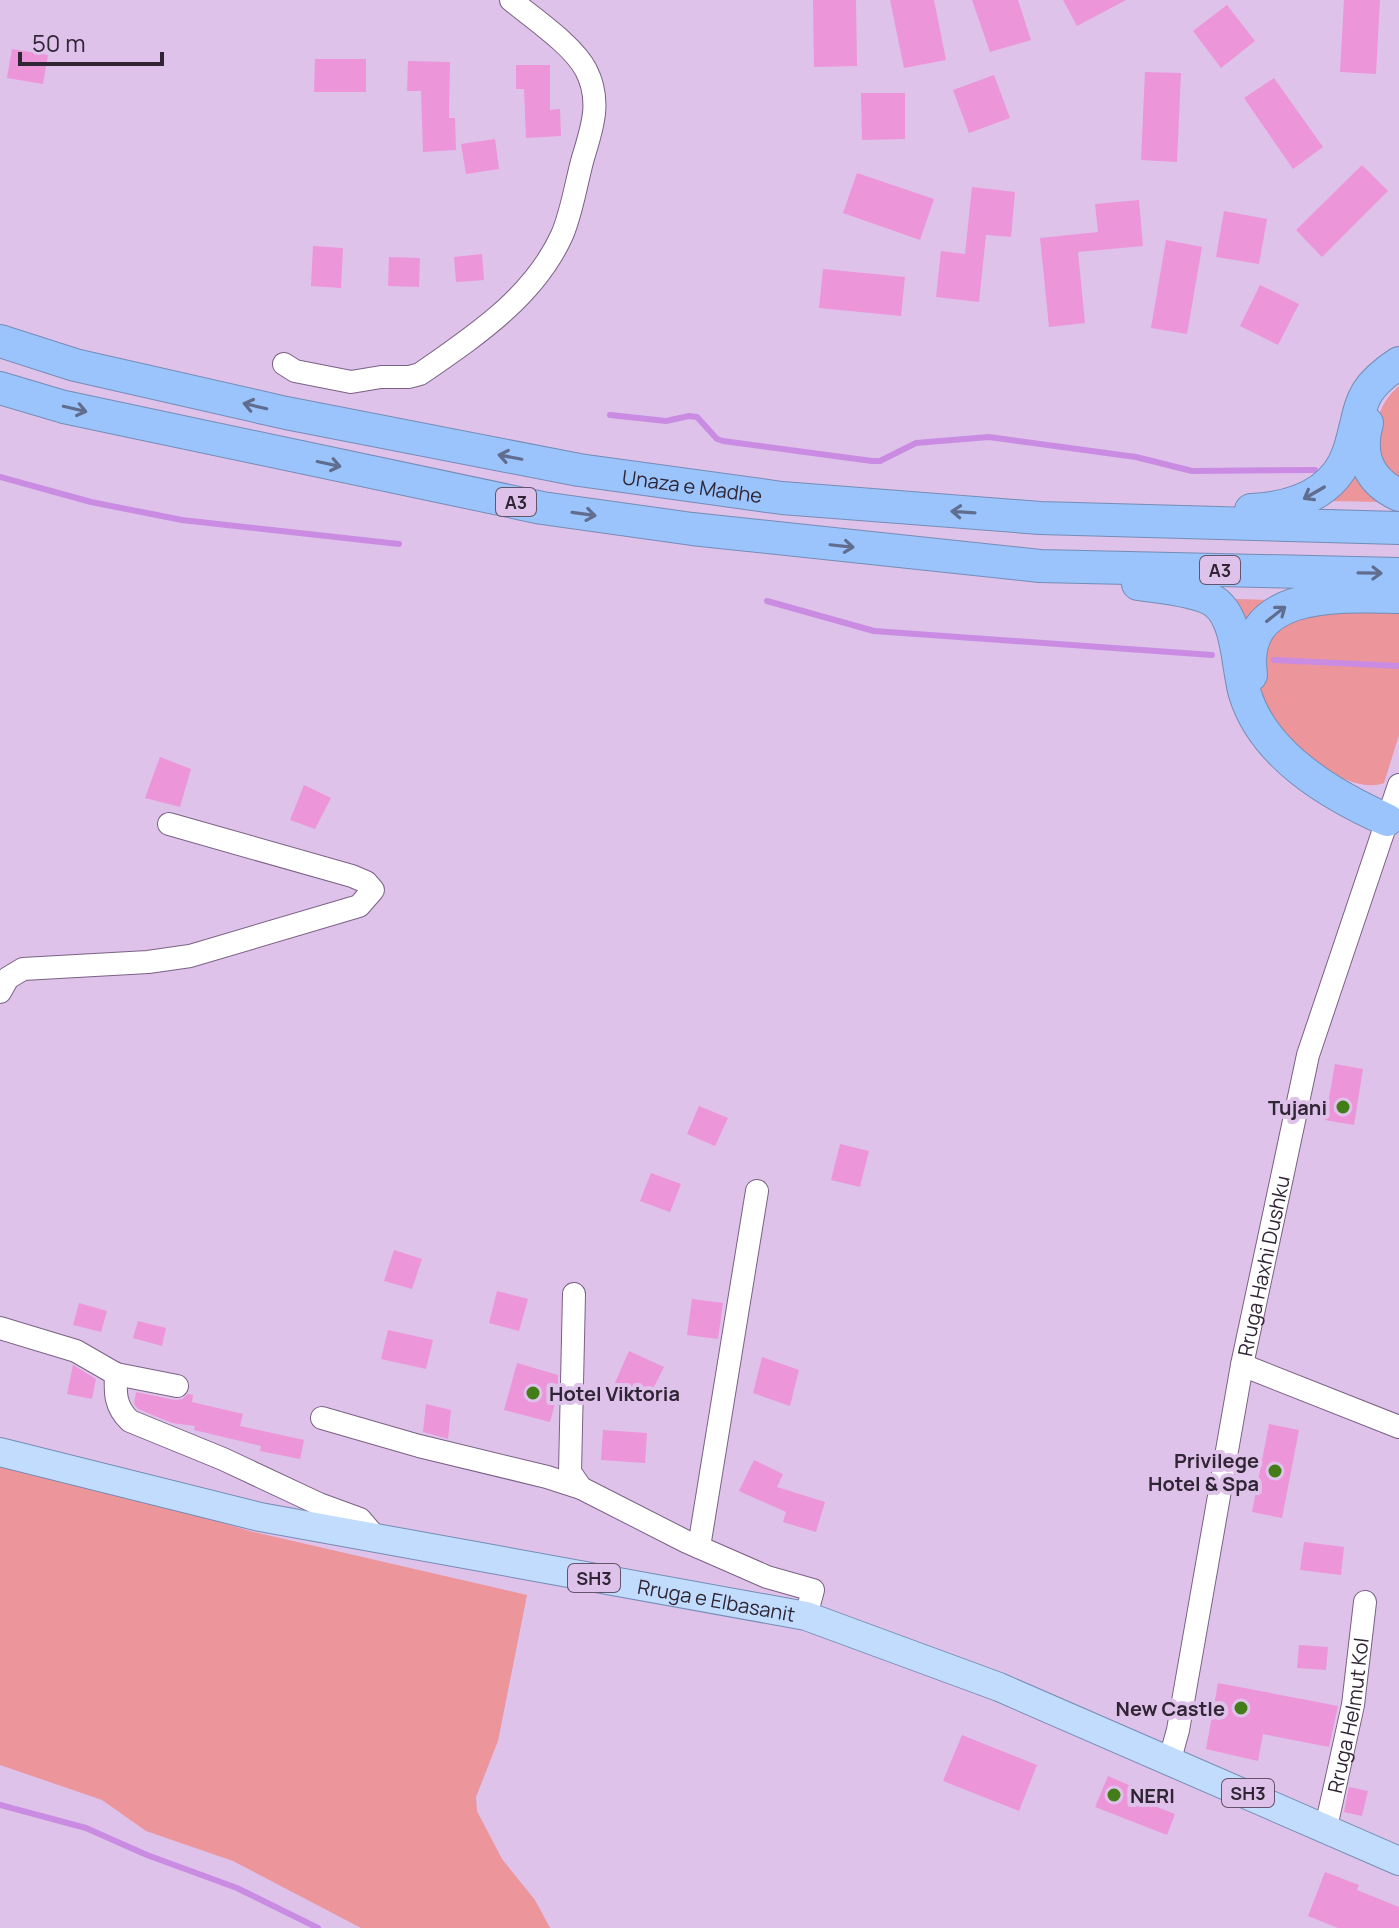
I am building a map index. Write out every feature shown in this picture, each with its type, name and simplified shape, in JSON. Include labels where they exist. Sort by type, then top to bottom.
[{"type":"highway","name":"Unaza e Madhe","points":[[0,341],[75,365],[286,413],[579,470],[782,498],[1040,518],[1399,528]]},
{"type":"highway","points":[[1040,518],[1147,510],[1222,512],[1272,509],[1309,498],[1331,482],[1341,470],[1364,396],[1374,383],[1399,363]]},
{"type":"highway","points":[[1399,378],[1387,386],[1375,402],[1363,445],[1366,465],[1380,483],[1399,495]]},
{"type":"highway","name":"Unaza e Madhe","points":[[0,388],[64,407],[542,508],[692,529],[1040,566],[1399,574]]},
{"type":"highway","points":[[1040,566],[1203,596],[1217,603],[1235,640],[1245,693],[1258,722],[1292,762],[1332,793],[1393,802]]},
{"type":"highway","points":[[1393,802],[1339,785],[1304,762],[1260,710],[1250,668],[1252,646],[1260,628],[1288,604],[1344,596],[1399,597]]},
{"type":"main road","name":"Rruga e Elbasanit","points":[[0,1452],[260,1517],[806,1616],[939,1663],[1170,1759],[1399,1861]]},
{"type":"street","points":[[284,364],[295,371],[351,382],[420,374],[506,310],[534,281],[546,263],[562,233],[596,115],[595,90],[585,67],[511,0]]},
{"type":"street","name":"Rruga Haxhi Dushku","points":[[1170,1759],[1242,1365],[1308,1055],[1393,802]]},
{"type":"street","points":[[0,992],[8,978],[23,969],[148,962],[190,956],[359,906],[373,890],[366,882],[352,876],[169,824]]},
{"type":"street","points":[[699,1547],[757,1191]]},
{"type":"street","points":[[574,1294],[570,1472],[581,1488]]},
{"type":"street","points":[[0,1328],[76,1351],[116,1374],[177,1386]]},
{"type":"street","points":[[1242,1365],[1399,1427]]},
{"type":"street","points":[[116,1374],[116,1400],[119,1409],[130,1421],[360,1519],[377,1539]]},
{"type":"street","points":[[322,1418],[581,1488],[767,1577],[813,1590],[806,1616]]},
{"type":"street","name":"Rruga Helmut Kol","points":[[1326,1827],[1353,1705],[1365,1602]]},
{"type":"shaded area","points":[[1399,386],[1399,485],[1371,448],[1383,406]]},
{"type":"shaded area","points":[[1355,467],[1382,502],[1327,501]]},
{"type":"shaded area","points":[[1237,599],[1272,600],[1250,631]]},
{"type":"shaded area","points":[[1399,609],[1399,735],[1384,783],[1366,785],[1346,780],[1326,769],[1287,737],[1262,699],[1259,670],[1268,633],[1292,613]]},
{"type":"shaded area","points":[[0,1457],[250,1531],[527,1595],[498,1741],[476,1797],[477,1811],[502,1859],[535,1900],[550,1928],[361,1928],[233,1861],[146,1831],[102,1800],[0,1765]]},
{"type":"building","points":[[813,0],[856,0],[857,66],[814,67]]},
{"type":"building","points":[[890,0],[934,0],[946,60],[904,68]]},
{"type":"building","points":[[972,0],[1018,0],[1031,40],[990,52]]},
{"type":"building","points":[[1063,0],[1126,0],[1077,26]]},
{"type":"building","points":[[1344,0],[1380,0],[1376,74],[1340,72]]},
{"type":"building","points":[[1227,5],[1255,41],[1221,68],[1193,31]]},
{"type":"building","points":[[12,49],[48,55],[43,84],[7,78]]},
{"type":"building","points":[[315,59],[366,59],[366,92],[314,92]]},
{"type":"building","points":[[408,61],[450,62],[449,118],[455,118],[456,150],[423,152],[421,91],[407,91]]},
{"type":"building","points":[[516,65],[550,65],[550,110],[560,109],[561,136],[526,138],[524,89],[516,89]]},
{"type":"building","points":[[1145,72],[1181,73],[1177,162],[1141,160]]},
{"type":"building","points":[[994,75],[1010,118],[969,133],[953,90]]},
{"type":"building","points":[[1274,78],[1323,147],[1293,169],[1244,98]]},
{"type":"building","points":[[861,93],[905,93],[905,139],[862,140]]},
{"type":"building","points":[[495,139],[499,169],[466,174],[461,144]]},
{"type":"building","points":[[1362,165],[1388,191],[1322,257],[1296,230]]},
{"type":"building","points":[[857,173],[934,199],[920,240],[843,213]]},
{"type":"building","points":[[972,187],[1015,192],[1011,237],[986,235],[979,302],[936,297],[941,251],[965,254]]},
{"type":"building","points":[[1139,200],[1143,246],[1078,252],[1085,323],[1049,327],[1040,238],[1098,232],[1095,204]]},
{"type":"building","points":[[1224,211],[1267,219],[1259,264],[1216,257]]},
{"type":"building","points":[[1166,240],[1202,247],[1187,334],[1151,328]]},
{"type":"building","points":[[313,246],[343,248],[341,288],[311,286]]},
{"type":"building","points":[[482,254],[484,280],[456,282],[454,257]]},
{"type":"building","points":[[389,257],[420,258],[419,287],[388,286]]},
{"type":"building","points":[[823,269],[905,277],[901,316],[819,308]]},
{"type":"building","points":[[1260,285],[1299,304],[1278,345],[1240,326]]},
{"type":"building","points":[[160,757],[191,769],[180,807],[145,798]]},
{"type":"building","points":[[304,785],[331,798],[315,829],[290,820]]},
{"type":"building","points":[[1335,1064],[1363,1069],[1354,1125],[1325,1120]]},
{"type":"building","points":[[699,1106],[728,1118],[715,1146],[687,1134]]},
{"type":"building","points":[[840,1144],[869,1151],[860,1187],[831,1180]]},
{"type":"building","points":[[651,1173],[681,1184],[670,1212],[640,1201]]},
{"type":"building","points":[[394,1250],[422,1259],[412,1289],[384,1281]]},
{"type":"building","points":[[497,1291],[528,1299],[519,1331],[489,1323]]},
{"type":"building","points":[[692,1299],[723,1303],[718,1339],[687,1335]]},
{"type":"building","points":[[79,1303],[107,1311],[101,1332],[73,1325]]},
{"type":"building","points":[[138,1321],[166,1328],[162,1346],[133,1338]]},
{"type":"building","points":[[388,1330],[433,1340],[426,1369],[381,1359]]},
{"type":"building","points":[[629,1351],[664,1367],[648,1399],[614,1385]]},
{"type":"building","points":[[762,1357],[799,1370],[790,1406],[753,1393]]},
{"type":"building","name":"Hotel Viktoria","points":[[517,1363],[558,1375],[558,1393],[550,1422],[504,1410]]},
{"type":"building","points":[[73,1365],[96,1379],[92,1399],[67,1394]]},
{"type":"building","points":[[136,1392],[175,1400],[193,1395],[192,1402],[243,1414],[240,1426],[304,1440],[300,1459],[260,1451],[261,1446],[194,1430],[195,1426],[172,1423],[138,1409],[134,1404]]},
{"type":"building","points":[[426,1404],[451,1410],[448,1439],[423,1432]]},
{"type":"building","name":"Privilege Hotel & Spa","points":[[1269,1424],[1299,1430],[1282,1518],[1252,1512]]},
{"type":"building","points":[[603,1430],[647,1433],[645,1463],[601,1460]]},
{"type":"building","points":[[754,1460],[783,1474],[777,1487],[825,1502],[816,1532],[783,1522],[786,1512],[739,1491]]},
{"type":"building","points":[[1304,1542],[1344,1547],[1341,1575],[1300,1570]]},
{"type":"building","points":[[1299,1645],[1328,1647],[1326,1670],[1297,1668]]},
{"type":"building","points":[[1218,1683],[1338,1706],[1329,1747],[1263,1734],[1258,1761],[1206,1749]]},
{"type":"building","points":[[962,1735],[1037,1765],[1019,1811],[943,1781]]},
{"type":"building","points":[[1108,1776],[1131,1786],[1127,1795],[1175,1814],[1167,1835],[1095,1807]]},
{"type":"building","points":[[1349,1787],[1368,1791],[1362,1816],[1344,1812]]},
{"type":"building","points":[[1325,1872],[1359,1885],[1357,1890],[1399,1907],[1399,1928],[1338,1928],[1308,1916]]},
{"type":"waterway","points":[[610,415],[666,421],[697,417],[717,439],[723,441],[872,461],[880,461],[916,443],[989,437],[1136,457],[1192,471],[1315,470]]},
{"type":"waterway","points":[[0,477],[91,502],[182,520],[399,544]]},
{"type":"waterway","points":[[767,601],[874,631],[1212,655]]},
{"type":"waterway","points":[[1274,660],[1399,666]]},
{"type":"waterway","points":[[0,1805],[86,1828],[147,1855],[237,1888],[318,1928]]},
{"type":"place","name":"Tujani","points":[[1343,1107]]},
{"type":"place","name":"Hotel Viktoria","points":[[533,1393]]},
{"type":"place","name":"Privilege Hotel & Spa","points":[[1275,1471]]},
{"type":"place","name":"New Castle","points":[[1241,1708]]},
{"type":"place","name":"NERI","points":[[1114,1795]]}]
